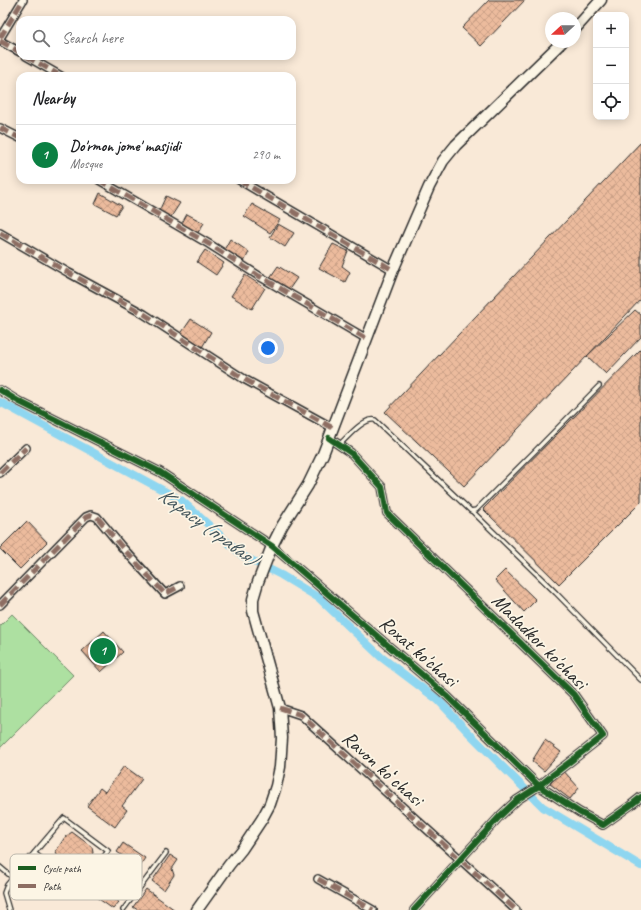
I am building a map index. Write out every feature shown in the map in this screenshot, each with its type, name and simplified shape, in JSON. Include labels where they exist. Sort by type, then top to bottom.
[{"type":"main road","points":[[581,22],[601,0]]},
{"type":"main road","points":[[197,910],[262,819],[270,804],[276,786],[281,760],[282,738],[280,708],[253,615],[254,599],[258,582],[271,548],[282,526],[316,470],[393,270],[438,169],[456,145],[556,48]]},
{"type":"street","points":[[16,50],[0,40],[23,0]]},
{"type":"street","points":[[33,60],[54,72]]},
{"type":"street","points":[[0,128],[16,136]]},
{"type":"street","points":[[106,184],[367,339]]},
{"type":"street","points":[[246,184],[393,270]]},
{"type":"street","points":[[0,233],[144,314],[244,379],[333,428]]},
{"type":"street","name":"Roxat ko'chasi","points":[[0,390],[18,401],[160,472],[271,548],[447,696],[539,786],[579,812],[603,825],[641,797]]},
{"type":"street","name":"Madadkor ko'chasi","points":[[329,438],[351,453],[382,487],[386,513],[574,695],[603,736],[539,786],[517,800],[499,817],[414,910]]},
{"type":"street","points":[[0,474],[26,448]]},
{"type":"street","points":[[0,605],[86,517],[91,515],[97,517],[121,546],[165,594],[180,586]]},
{"type":"street","name":"Ravon koʻchasi","points":[[280,708],[301,715],[516,910]]},
{"type":"street","points":[[318,879],[374,910]]},
{"type":"lane","points":[[472,511],[476,510],[599,386]]},
{"type":"lane","points":[[339,445],[356,428],[367,421],[373,419],[375,420],[471,512],[472,511],[556,593],[641,680]]},
{"type":"lane","points":[[34,853],[64,818],[108,851],[106,854]]},
{"type":"lane","points":[[142,884],[166,852]]},
{"type":"lane","points":[[0,867],[10,875]]},
{"type":"lane","points":[[9,910],[4,893],[10,882]]},
{"type":"lane","points":[[123,910],[130,900]]},
{"type":"green space","points":[[12,614],[73,675],[0,748],[0,626]]},
{"type":"building","points":[[489,0],[525,0],[481,46],[462,28]]},
{"type":"building","points":[[641,142],[641,299],[464,486],[385,412]]},
{"type":"building","points":[[100,193],[122,206],[116,215],[95,204]]},
{"type":"building","points":[[166,196],[180,203],[171,217],[159,211]]},
{"type":"building","points":[[252,204],[280,220],[270,233],[244,216]]},
{"type":"building","points":[[187,214],[204,223],[197,234],[181,225]]},
{"type":"building","points":[[278,224],[294,233],[285,247],[270,237]]},
{"type":"building","points":[[230,239],[249,252],[244,262],[224,250]]},
{"type":"building","points":[[333,244],[348,251],[342,266],[350,272],[345,282],[319,268]]},
{"type":"building","points":[[205,250],[224,263],[216,275],[197,262]]},
{"type":"building","points":[[278,266],[297,278],[288,291],[269,279]]},
{"type":"building","points":[[245,275],[265,288],[252,309],[231,296]]},
{"type":"building","points":[[635,310],[641,315],[641,337],[606,374],[587,356]]},
{"type":"building","points":[[191,319],[211,332],[201,349],[180,335]]},
{"type":"building","points":[[641,349],[641,502],[559,584],[483,509]]},
{"type":"building","points":[[27,521],[47,542],[20,569],[0,548]]},
{"type":"building","points":[[505,570],[536,600],[524,612],[495,580]]},
{"type":"building","points":[[104,631],[123,652],[101,672],[82,651]]},
{"type":"building","points":[[545,740],[561,752],[544,771],[532,761]]},
{"type":"building","points":[[124,766],[142,779],[122,806],[127,810],[115,827],[87,806],[100,788],[105,792]]},
{"type":"building","points":[[562,769],[579,788],[570,799],[550,784]]},
{"type":"building","points":[[72,832],[92,847],[92,854],[57,854],[56,851],[65,837]]},
{"type":"building","points":[[123,843],[139,854],[120,854],[117,852]]},
{"type":"building","points":[[170,855],[178,860],[172,869],[174,875],[164,890],[152,881]]},
{"type":"building","points":[[146,889],[175,910],[138,910],[133,907],[138,900],[142,900],[142,895]]},
{"type":"building","points":[[100,900],[116,900],[119,902],[113,909]]},
{"type":"waterway","name":"Карасу (правая)","points":[[0,402],[181,500],[243,556],[281,575],[319,598],[381,657],[438,700],[543,807],[641,866]]},
{"type":"marked path","points":[[0,38],[23,0]]},
{"type":"marked path","points":[[0,41],[16,50]]},
{"type":"marked path","points":[[33,60],[54,72]]},
{"type":"marked path","points":[[0,128],[16,136]]},
{"type":"marked path","points":[[106,184],[367,339]]},
{"type":"marked path","points":[[246,184],[393,270]]},
{"type":"marked path","points":[[0,233],[144,314],[244,379],[333,428]]},
{"type":"marked path","points":[[0,473],[26,448]]},
{"type":"marked path","points":[[0,605],[86,517],[91,515],[97,517],[121,546],[165,594],[180,586]]},
{"type":"marked path","points":[[280,708],[301,715],[516,910]]},
{"type":"marked path","points":[[318,879],[373,910]]},
{"type":"cycle path","points":[[0,390],[18,401],[160,472],[272,546],[447,696],[539,786],[579,812],[603,825],[641,797]]},
{"type":"cycle path","points":[[329,438],[351,453],[382,487],[387,513],[574,695],[603,736],[539,786],[517,800],[499,817],[414,910]]},
{"type":"place","name":"Do'rmon jome' masjidi","points":[[103,651]]}]
